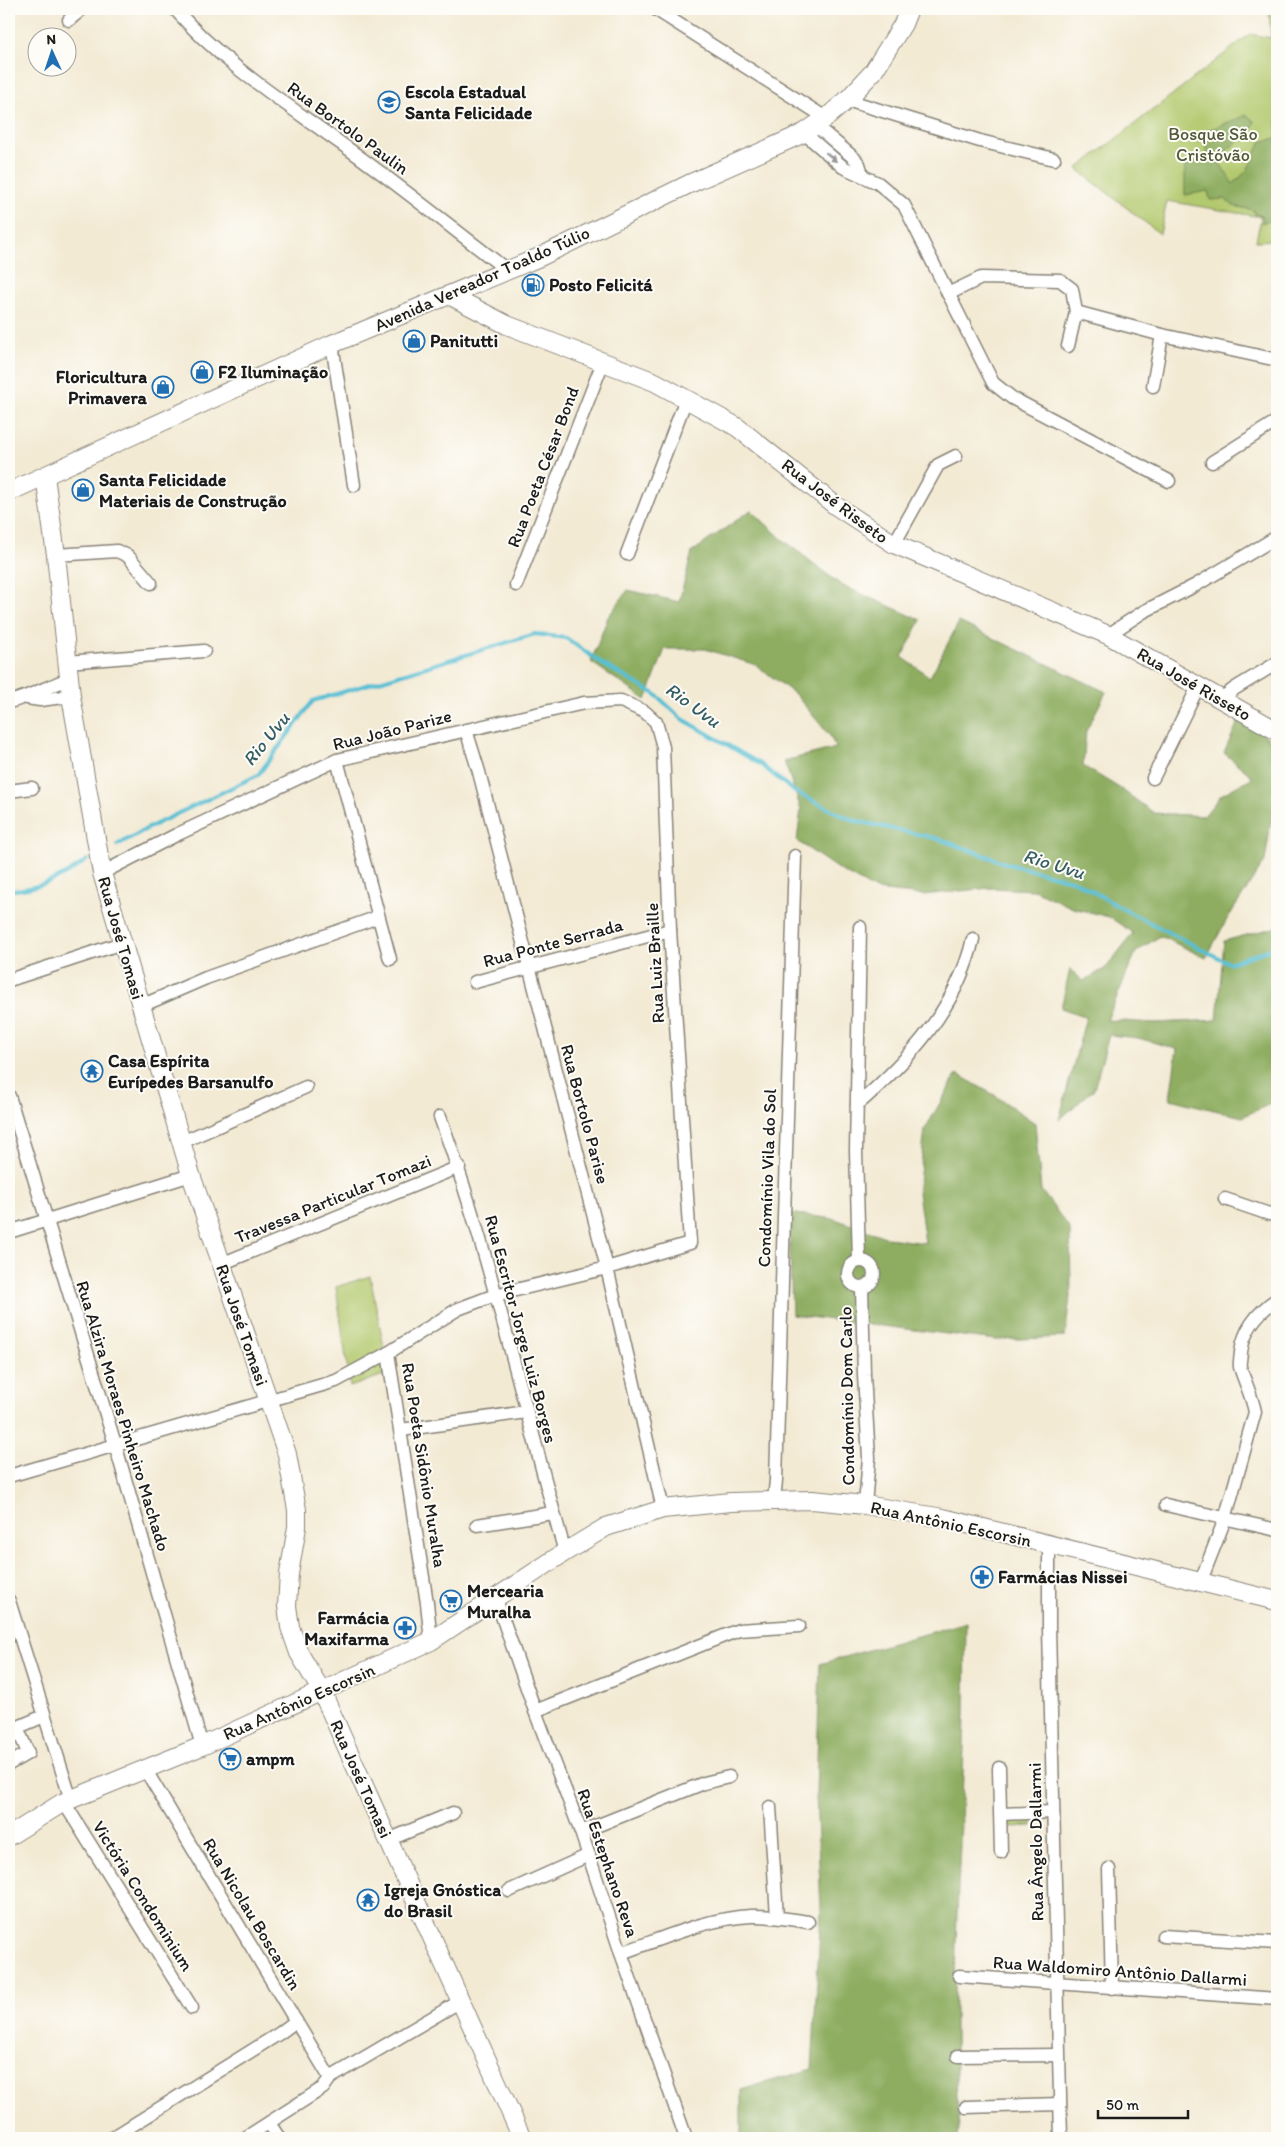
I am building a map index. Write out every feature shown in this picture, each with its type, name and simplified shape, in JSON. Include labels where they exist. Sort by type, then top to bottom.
[{"type":"main road","name":"Avenida Vereador Toaldo Túlio","points":[[9,492],[332,344],[542,256],[689,184],[815,126],[847,100],[873,72],[903,24],[909,9]]},
{"type":"main road","name":"Rua José Risseto","points":[[449,295],[506,325],[655,382],[737,427],[836,506],[894,544],[1108,635],[1277,731]]},
{"type":"main road","name":"Rua José Tomasi","points":[[45,476],[56,555],[71,696],[102,873],[191,1175],[287,1454],[297,1510],[297,1527],[289,1574],[287,1606],[290,1627],[299,1653],[322,1692],[459,2002],[522,2138]]},
{"type":"main road","name":"Rua Antônio Escorsin","points":[[9,1836],[67,1801],[202,1746],[430,1641],[606,1527],[663,1509],[731,1502],[812,1500],[866,1505],[943,1518],[1200,1584],[1277,1601]]},
{"type":"street","points":[[69,20],[82,9]]},
{"type":"street","name":"Rua Bortolo Paulin","points":[[175,9],[206,43],[235,67],[345,146],[507,270]]},
{"type":"street","points":[[655,9],[815,126],[854,158],[859,164],[862,174],[878,183],[904,205],[993,383],[1012,398],[1169,481]]},
{"type":"street","points":[[847,100],[980,141],[1054,159]]},
{"type":"street","points":[[948,294],[981,278],[1060,280],[1072,289],[1076,312],[1068,346]]},
{"type":"street","points":[[1076,312],[1162,335],[1277,360]]},
{"type":"street","points":[[1153,386],[1162,335]]},
{"type":"street","points":[[332,344],[354,484]]},
{"type":"street","name":"Rua Poeta César Bond","points":[[516,585],[603,362]]},
{"type":"street","points":[[627,554],[686,399]]},
{"type":"street","points":[[1212,462],[1277,421]]},
{"type":"street","points":[[894,544],[938,465],[956,456]]},
{"type":"street","points":[[1108,635],[1277,537]]},
{"type":"street","points":[[56,555],[118,551],[128,556],[151,583]]},
{"type":"street","points":[[9,702],[27,698],[68,670],[204,651]]},
{"type":"street","points":[[1221,699],[1277,663]]},
{"type":"street","points":[[1153,778],[1198,687]]},
{"type":"street","points":[[27,698],[40,700],[71,696]]},
{"type":"street","name":"Rua João Parize","points":[[102,873],[176,835],[337,760],[584,702],[621,701]]},
{"type":"street","name":"Rua Luiz Braille","points":[[606,1268],[690,1244],[670,930],[663,747],[656,722],[645,712],[621,701]]},
{"type":"street","name":"Rua Bortolo Parise","points":[[466,730],[479,772],[606,1268],[663,1509]]},
{"type":"street","points":[[337,760],[390,959]]},
{"type":"street","points":[[9,791],[32,788]]},
{"type":"street","name":"Condomínio Vila do Sol","points":[[774,1501],[794,856]]},
{"type":"street","points":[[141,1006],[206,978],[378,917]]},
{"type":"street","name":"Condomínio Dom Carlo","points":[[860,927],[857,1106],[859,1260],[868,1262],[873,1268],[874,1276],[870,1284],[862,1287],[864,1375],[869,1458],[866,1505]]},
{"type":"street","name":"Rua Ponte Serrada","points":[[475,982],[670,930]]},
{"type":"street","points":[[857,1106],[894,1073],[912,1052],[952,997],[969,957],[973,939]]},
{"type":"street","points":[[9,980],[122,943]]},
{"type":"street","points":[[182,1142],[306,1087]]},
{"type":"street","name":"Rua Alzira Moraes Pinheiro Machado","points":[[9,1096],[45,1220],[115,1444],[202,1746]]},
{"type":"street","name":"Rua Escritor Jorge Luiz Borges","points":[[440,1117],[458,1167],[495,1295],[565,1552]]},
{"type":"street","name":"Travessa Particular Tomazi","points":[[221,1264],[458,1167]]},
{"type":"street","points":[[9,1232],[191,1175]]},
{"type":"street","points":[[1225,1199],[1269,1214],[1277,1212]]},
{"type":"street","points":[[9,1476],[336,1381],[388,1353],[458,1309],[495,1295],[606,1268]]},
{"type":"street","points":[[1200,1584],[1224,1519],[1255,1412],[1252,1396],[1240,1366],[1242,1341],[1252,1321],[1277,1299]]},
{"type":"street","name":"Rua Poeta Sidônio Muralha","points":[[388,1353],[427,1603],[430,1641]]},
{"type":"street","points":[[401,1430],[526,1412]]},
{"type":"street","points":[[1166,1505],[1277,1530]]},
{"type":"street","points":[[477,1525],[553,1513]]},
{"type":"street","name":"Rua Ângelo Dallarmi","points":[[1049,1545],[1049,1628],[1060,2138]]},
{"type":"street","name":"Rua Estephano Reva","points":[[496,1599],[535,1711],[581,1832],[686,2138]]},
{"type":"street","name":"Victória Condominium","points":[[9,1601],[44,1716],[70,1812],[192,2008]]},
{"type":"street","points":[[535,1711],[726,1634],[739,1630],[799,1626]]},
{"type":"street","points":[[9,1764],[28,1753],[13,1729],[44,1716]]},
{"type":"street","points":[[999,1768],[1001,1852]]},
{"type":"street","name":"Rua Nicolau Boscardin","points":[[145,1769],[330,2078]]},
{"type":"street","points":[[581,1832],[704,1783],[729,1778]]},
{"type":"street","points":[[770,1807],[777,1917]]},
{"type":"street","points":[[1000,1814],[1053,1812]]},
{"type":"street","points":[[388,1840],[453,1813]]},
{"type":"street","points":[[509,1891],[589,1855]]},
{"type":"street","points":[[1109,1869],[1112,1988]]},
{"type":"street","points":[[621,1953],[710,1922],[750,1916],[777,1917],[808,1922]]},
{"type":"street","points":[[1163,1936],[1277,1943]]},
{"type":"street","name":"Rua Waldomiro Antônio Dallarmi","points":[[959,1976],[1277,1999]]},
{"type":"street","points":[[245,2138],[323,2088],[330,2078],[459,2002]]},
{"type":"street","points":[[112,2138],[280,2033],[296,2021]]},
{"type":"street","points":[[958,2056],[1058,2055]]},
{"type":"street","points":[[966,2107],[1060,2104]]},
{"type":"street","points":[[269,2123],[279,2138]]},
{"type":"green space","name":"Bosque São Cristóvão","points":[[1269,9],[1277,9],[1277,240],[1256,241],[1261,217],[1167,201],[1160,234],[1077,169],[1250,34],[1271,38]]},
{"type":"green space","points":[[1247,115],[1255,122],[1252,129],[1217,159],[1233,184],[1247,171],[1261,142],[1277,138],[1277,222],[1271,219],[1262,223],[1263,216],[1255,214],[1253,210],[1234,206],[1225,199],[1210,200],[1208,191],[1185,195],[1185,165],[1206,159],[1208,130]]},
{"type":"green space","points":[[751,510],[781,538],[841,585],[921,620],[902,657],[930,677],[959,622],[1106,692],[1086,731],[1083,766],[1121,789],[1154,813],[1204,816],[1221,795],[1253,777],[1224,753],[1240,718],[1277,744],[1277,801],[1272,815],[1265,861],[1226,921],[1206,958],[1160,936],[1136,952],[1107,1020],[1154,1023],[1217,1020],[1224,941],[1277,927],[1277,1104],[1268,1105],[1242,1117],[1170,1099],[1177,1049],[1138,1038],[1109,1035],[1094,1089],[1059,1120],[1086,1017],[1061,1008],[1070,969],[1083,981],[1106,968],[1133,933],[1109,917],[1073,908],[1034,890],[989,888],[923,895],[876,890],[838,869],[797,841],[801,809],[784,761],[836,748],[830,736],[795,694],[756,665],[705,649],[665,649],[646,700],[591,662],[608,617],[628,590],[679,602],[692,552]]},
{"type":"green space","points":[[957,1074],[996,1096],[1035,1123],[1041,1190],[1070,1229],[1071,1288],[1065,1337],[996,1340],[792,1315],[789,1213],[835,1219],[888,1238],[925,1243],[918,1192],[925,1129]]},
{"type":"green space","points":[[370,1276],[389,1373],[350,1387],[336,1287]]},
{"type":"green space","points":[[966,1622],[965,1731],[955,1985],[958,2138],[741,2138],[741,2090],[812,2069],[821,1911],[816,1794],[820,1664]]},
{"type":"green space","points":[[1006,1813],[1028,1818],[1032,1821],[1032,1826],[1006,1827]]},
{"type":"waterway","name":"Rio Uvu","points":[[117,845],[258,775],[313,701],[535,634],[566,638],[604,665],[655,694],[681,718],[760,764],[795,792],[852,820],[939,839],[1008,864],[1075,881],[1121,908],[1229,963],[1277,947]]},
{"type":"waterway","name":"Rio Uvu","points":[[9,890],[40,885],[69,872],[87,860]]},
{"type":"place","name":"Escola Estadual Santa Felicidade","points":[[389,102]]},
{"type":"place","name":"Posto Felicitá","points":[[533,285]]},
{"type":"place","name":"Panitutti","points":[[414,341]]},
{"type":"place","name":"F2 Iluminação","points":[[202,372]]},
{"type":"place","name":"Floricultura Primavera","points":[[163,387]]},
{"type":"place","name":"Santa Felicidade Materiais de Construção","points":[[83,490]]},
{"type":"place","name":"Casa Espírita Eurípedes Barsanulfo","points":[[92,1071]]},
{"type":"place","name":"Farmácias Nissei","points":[[982,1577]]},
{"type":"place","name":"Mercearia Muralha","points":[[451,1601]]},
{"type":"place","name":"Farmácia Maxifarma","points":[[405,1628]]},
{"type":"place","name":"ampm","points":[[230,1759]]},
{"type":"place","name":"Igreja Gnóstica do Brasil","points":[[368,1900]]}]
